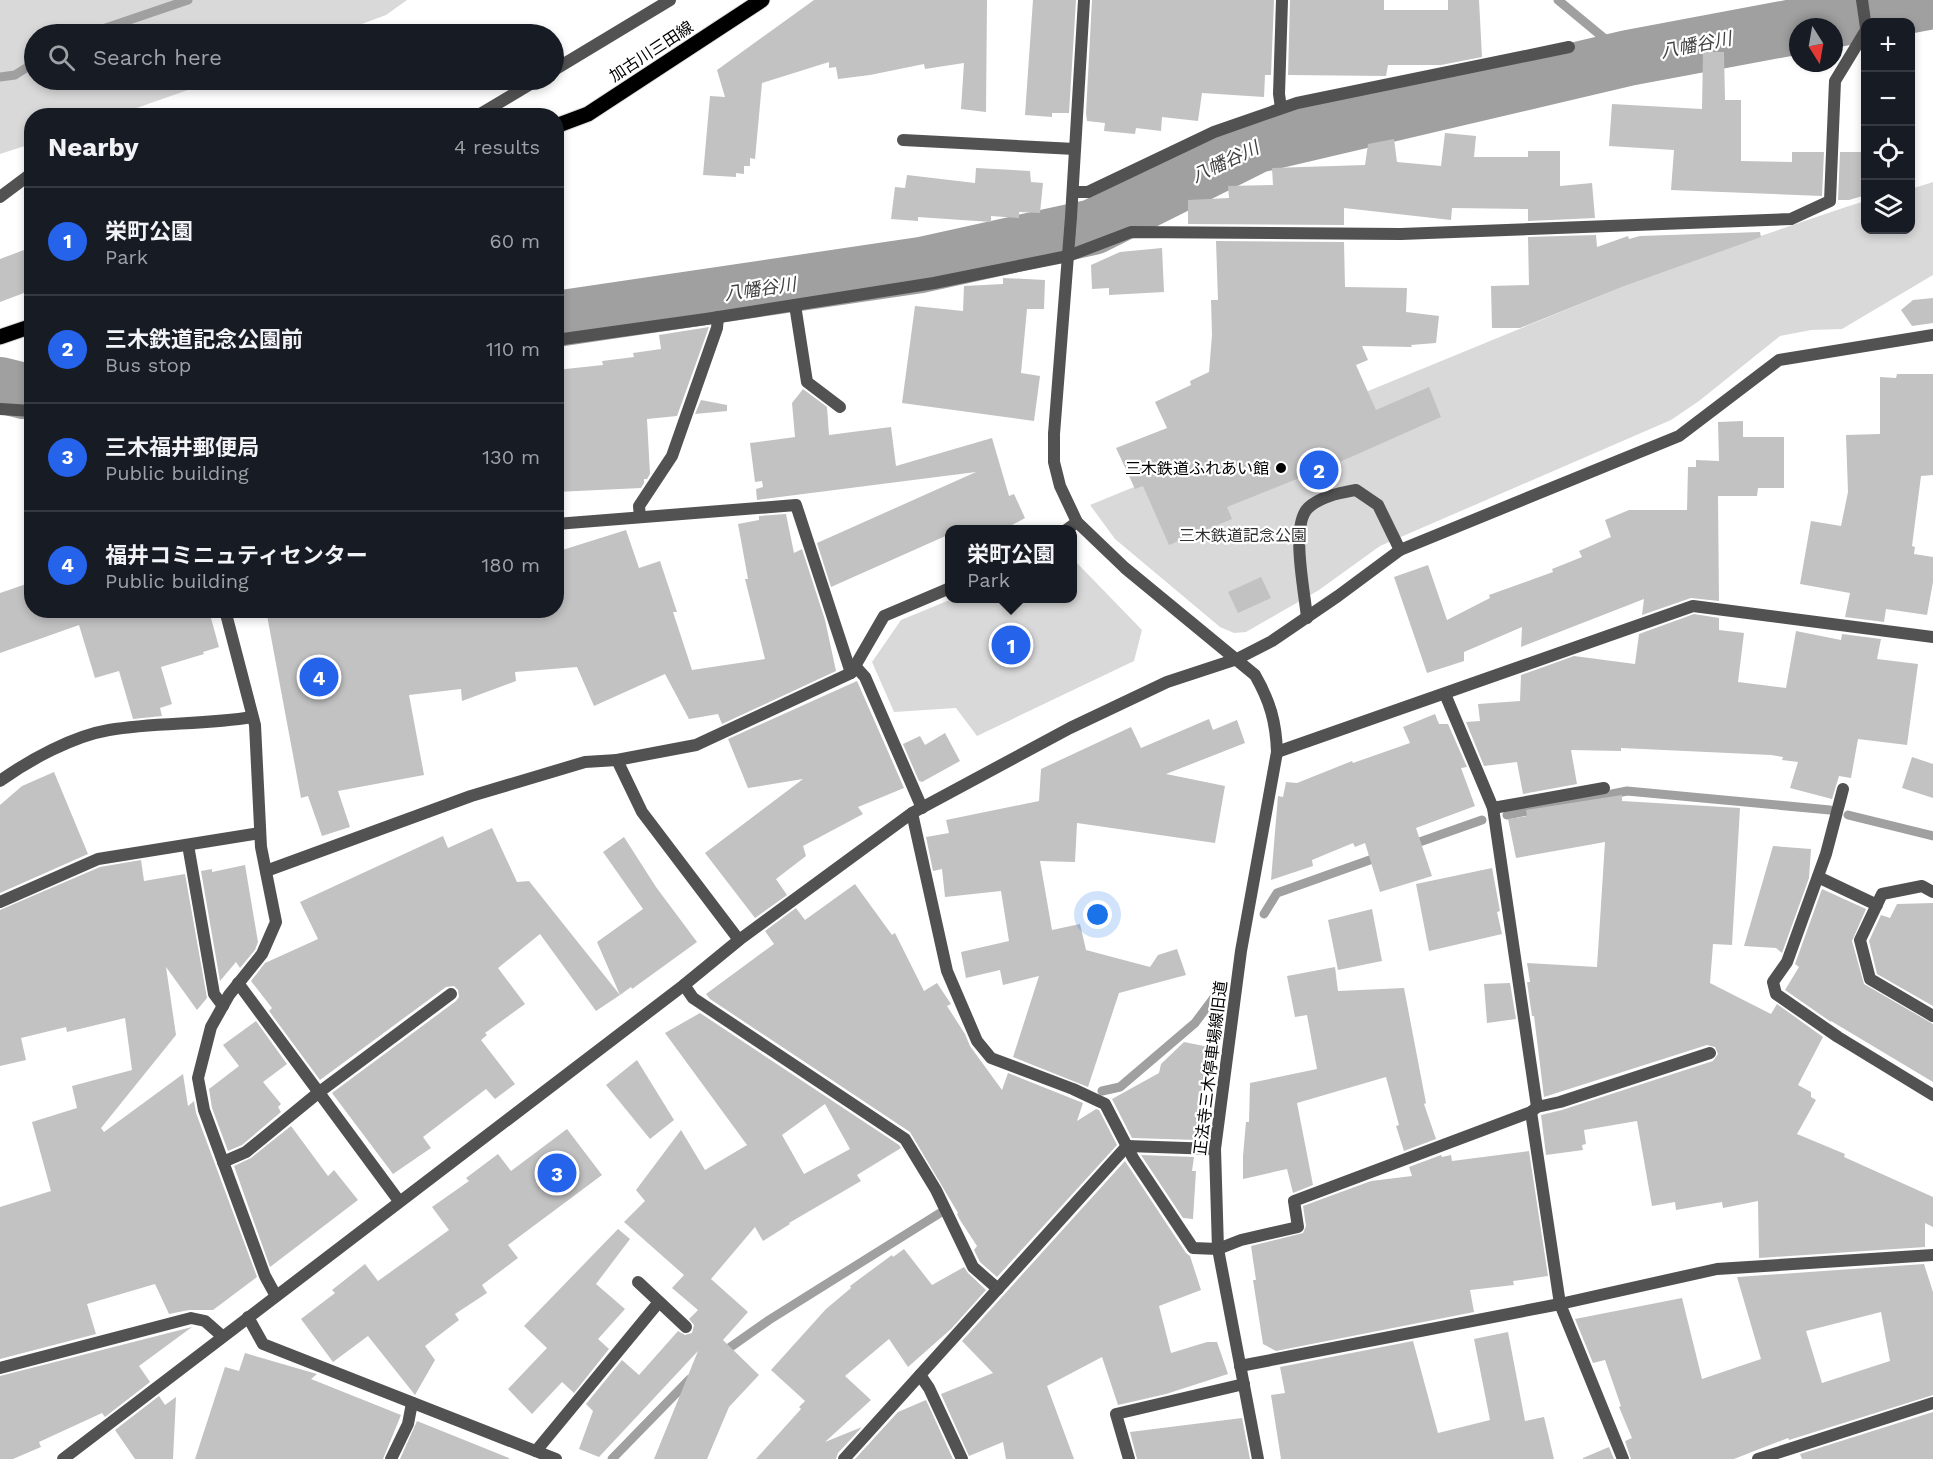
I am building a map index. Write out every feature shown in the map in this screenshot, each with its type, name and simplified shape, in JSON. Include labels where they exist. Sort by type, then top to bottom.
[{"type":"main road","name":"加古川三田線","points":[[564,123],[588,114],[762,0]]},
{"type":"main road","points":[[0,337],[24,329]]},
{"type":"street","points":[[564,64],[670,0]]},
{"type":"street","points":[[1073,525],[1077,522],[1060,486],[1054,462],[1054,434],[1071,217],[1084,0]]},
{"type":"street","points":[[1281,108],[1278,94],[1282,0]]},
{"type":"street","points":[[1862,0],[1864,18]]},
{"type":"street","points":[[564,339],[934,283],[1068,256],[1131,232],[1401,234],[1791,219],[1830,201],[1835,81],[1861,37]]},
{"type":"street","points":[[1072,192],[1088,192],[1214,132],[1296,103],[1569,47]]},
{"type":"street","points":[[490,108],[520,90]]},
{"type":"street","points":[[903,140],[1075,149]]},
{"type":"street","points":[[0,197],[24,179]]},
{"type":"street","points":[[795,305],[807,382],[840,407]]},
{"type":"street","points":[[640,517],[639,506],[672,456],[717,328],[718,317]]},
{"type":"street","points":[[63,1459],[684,985],[739,940],[917,811],[1070,728],[1156,687],[1237,659],[1272,641],[1400,550],[1679,436],[1779,360],[1933,335]]},
{"type":"street","points":[[0,409],[24,410]]},
{"type":"street","points":[[1307,618],[1299,528],[1307,508],[1329,495],[1356,490],[1378,505],[1400,550]]},
{"type":"street","points":[[564,523],[796,505],[853,670],[865,677],[917,811],[947,971],[977,1041],[991,1058],[1074,1089],[1105,1104],[1127,1146],[1193,1248],[1218,1249],[1241,1240],[1298,1227],[1294,1201],[1534,1110],[1710,1053]]},
{"type":"street","name":"正法寺三木停車場線旧道","points":[[1077,522],[1125,568],[1255,675],[1268,698],[1276,735],[1277,752],[1241,951],[1215,1149],[1218,1249],[1258,1459]]},
{"type":"street","points":[[266,871],[471,796],[585,762],[617,760],[696,745],[853,670],[884,616],[945,590]]},
{"type":"street","points":[[1277,752],[1693,606],[1933,637]]},
{"type":"street","points":[[227,618],[255,725],[260,833],[276,922],[262,954],[238,984],[211,1027],[198,1078],[204,1110],[265,1276],[276,1296]]},
{"type":"street","points":[[1445,694],[1492,808],[1560,1304],[1623,1459]]},
{"type":"street","points":[[0,781],[19,767],[62,745],[107,730],[231,721],[252,717]]},
{"type":"street","points":[[617,760],[642,812],[739,940]]},
{"type":"street","points":[[1492,808],[1604,788]]},
{"type":"street","points":[[1843,789],[1837,818],[1818,877],[1787,962],[1773,982],[1776,994],[1838,1037],[1933,1095]]},
{"type":"street","points":[[0,902],[98,860],[260,833]]},
{"type":"street","points":[[188,845],[214,994],[223,1006]]},
{"type":"street","points":[[1818,877],[1877,905]]},
{"type":"street","points":[[1933,892],[1922,886],[1882,894],[1860,940],[1870,979],[1933,1016]]},
{"type":"street","points":[[238,984],[399,1201]]},
{"type":"street","points":[[684,985],[693,998],[904,1139],[936,1190],[973,1267],[998,1289]]},
{"type":"street","points":[[223,1162],[246,1152],[318,1093],[451,994]]},
{"type":"street","points":[[844,1459],[1127,1146],[1215,1149]]},
{"type":"street","points":[[1240,1366],[1560,1304],[1717,1269],[1933,1255]]},
{"type":"street","points":[[638,1282],[686,1327]]},
{"type":"street","points":[[536,1451],[659,1302]]},
{"type":"street","points":[[248,1317],[263,1344],[556,1459]]},
{"type":"street","points":[[0,1368],[191,1318],[205,1322],[222,1336]]},
{"type":"street","points":[[920,1375],[929,1388],[962,1459]]},
{"type":"street","points":[[1129,1459],[1116,1413],[1244,1384]]},
{"type":"street","points":[[1758,1459],[1933,1402]]},
{"type":"street","points":[[392,1459],[408,1424],[412,1403]]},
{"type":"green space","points":[[0,0],[407,0],[386,15],[362,24],[24,24],[24,90],[188,90],[137,108],[24,108],[24,146],[0,154]]},
{"type":"green space","name":"三木鉄道記念公園","points":[[1933,182],[1933,275],[1842,329],[1811,330],[1780,336],[1699,401],[1671,420],[1380,546],[1319,590],[1246,632],[1234,633],[1220,627],[1115,539],[1090,505],[1678,264],[1846,207],[1861,202],[1861,234],[1915,234],[1915,188]]},
{"type":"green space","points":[[1077,563],[1142,630],[1134,661],[977,736],[956,708],[894,712],[872,662],[901,620],[945,602],[1077,603]]},
{"type":"building","points":[[814,0],[987,0],[986,112],[961,109],[964,63],[925,69],[924,64],[838,79],[836,67],[829,68],[829,62],[762,83],[755,159],[750,158],[750,166],[744,166],[744,174],[736,173],[736,177],[703,175],[710,96],[725,97],[717,70]]},
{"type":"building","points":[[1033,0],[1076,0],[1069,113],[1052,113],[1052,117],[1025,115]]},
{"type":"building","points":[[1092,0],[1274,0],[1271,75],[1265,75],[1264,97],[1202,93],[1198,121],[1162,117],[1161,131],[1136,128],[1135,134],[1104,131],[1105,123],[1087,121],[1086,113]]},
{"type":"building","points":[[1290,0],[1384,0],[1384,10],[1448,10],[1448,0],[1479,0],[1482,57],[1441,65],[1388,65],[1386,76],[1288,75]]},
{"type":"building","points":[[1703,52],[1724,52],[1725,100],[1741,100],[1741,161],[1792,162],[1792,152],[1824,152],[1822,196],[1671,190],[1674,150],[1609,146],[1612,104],[1702,109]]},
{"type":"building","points":[[1445,133],[1476,136],[1474,157],[1528,157],[1528,151],[1560,151],[1560,186],[1592,183],[1595,218],[1528,221],[1528,209],[1452,208],[1451,220],[1344,208],[1344,225],[1188,224],[1188,200],[1229,198],[1228,186],[1273,185],[1272,168],[1365,165],[1368,144],[1394,139],[1397,162],[1441,166]]},
{"type":"building","points":[[1840,152],[1861,152],[1861,196],[1838,200]]},
{"type":"building","points":[[976,168],[1030,171],[1031,182],[1043,183],[1040,213],[1019,212],[1019,218],[991,216],[991,222],[918,217],[918,221],[891,219],[895,187],[905,188],[907,175],[975,183]]},
{"type":"building","points":[[1760,232],[1761,237],[1627,285],[1520,328],[1492,328],[1491,286],[1529,285],[1528,237],[1596,235],[1597,247],[1628,236],[1629,239],[1640,236]]},
{"type":"building","points":[[1216,241],[1344,242],[1345,287],[1407,288],[1406,312],[1439,316],[1436,343],[1411,345],[1412,347],[1362,346],[1368,360],[1356,365],[1376,410],[1429,387],[1441,417],[1342,461],[1227,507],[1232,519],[1169,545],[1143,486],[1135,489],[1116,448],[1167,428],[1155,402],[1191,385],[1190,381],[1209,372],[1212,335],[1211,300],[1218,300]]},
{"type":"building","points":[[1162,248],[1164,292],[1109,295],[1109,288],[1092,289],[1091,265],[1120,252]]},
{"type":"building","points":[[24,250],[24,293],[0,302],[0,259]]},
{"type":"building","points":[[1003,278],[1045,280],[1044,309],[1027,309],[1021,373],[1040,376],[1034,421],[902,403],[915,306],[963,311],[964,286],[1003,284]]},
{"type":"building","points":[[1933,298],[1933,323],[1912,326],[1901,310],[1913,300]]},
{"type":"building","points":[[709,327],[677,416],[647,419],[650,474],[647,479],[644,479],[641,488],[564,492],[564,369],[603,365],[602,361],[634,357],[633,353],[661,349],[659,335]]},
{"type":"building","points":[[1897,374],[1933,374],[1933,475],[1921,476],[1912,546],[1915,547],[1914,554],[1933,557],[1933,582],[1927,615],[1886,609],[1884,622],[1845,617],[1850,593],[1800,584],[1811,521],[1841,526],[1848,492],[1846,435],[1880,434],[1880,377],[1896,378]]},
{"type":"building","points":[[803,389],[827,407],[829,435],[891,427],[896,466],[992,438],[1009,496],[1014,494],[1025,518],[1012,525],[945,525],[945,536],[831,587],[817,543],[976,472],[757,500],[756,489],[763,487],[762,481],[755,482],[750,443],[795,437],[792,403]]},
{"type":"building","points":[[701,400],[727,405],[727,411],[695,414]]},
{"type":"building","points":[[1743,421],[1743,437],[1784,437],[1784,488],[1758,488],[1757,496],[1718,496],[1719,601],[1691,598],[1642,615],[1644,599],[1521,647],[1522,627],[1464,652],[1464,661],[1427,673],[1394,577],[1428,565],[1447,620],[1490,598],[1489,595],[1553,572],[1552,569],[1582,557],[1579,551],[1611,537],[1605,520],[1629,510],[1687,510],[1688,467],[1696,467],[1696,460],[1719,461],[1718,422]]},
{"type":"building","points":[[786,514],[794,553],[802,549],[825,620],[836,671],[722,724],[718,714],[689,719],[665,674],[594,706],[577,667],[515,672],[516,681],[462,701],[461,689],[409,695],[424,775],[338,791],[350,827],[322,836],[308,796],[301,798],[267,618],[564,618],[564,549],[626,530],[639,568],[660,561],[677,612],[673,612],[692,670],[765,659],[745,579],[748,579],[738,524],[759,520],[759,516]]},
{"type":"building","points":[[1261,577],[1271,598],[1238,613],[1228,592]]},
{"type":"building","points":[[24,585],[24,618],[211,618],[219,647],[161,667],[172,704],[160,708],[162,716],[133,719],[119,671],[95,678],[79,625],[0,653],[0,593]]},
{"type":"building","points":[[1694,614],[1719,618],[1719,630],[1744,633],[1738,682],[1786,688],[1796,631],[1841,640],[1842,634],[1881,639],[1877,659],[1918,664],[1907,745],[1858,739],[1851,778],[1839,776],[1832,799],[1790,788],[1798,762],[1782,760],[1783,757],[1771,755],[1621,748],[1621,751],[1571,750],[1577,784],[1523,794],[1517,762],[1484,766],[1466,722],[1480,721],[1478,704],[1520,701],[1521,675],[1574,656],[1635,664],[1639,634]]},
{"type":"building","points":[[857,681],[904,788],[858,807],[863,814],[803,846],[806,856],[776,879],[787,895],[755,918],[705,853],[803,779],[748,788],[728,739]]},
{"type":"building","points":[[1435,714],[1439,724],[1448,724],[1467,767],[1461,768],[1475,806],[1416,828],[1432,876],[1380,892],[1365,843],[1355,847],[1353,843],[1312,860],[1313,866],[1271,880],[1278,796],[1283,797],[1286,782],[1297,783],[1352,761],[1353,763],[1410,743],[1403,727]]},
{"type":"building","points":[[1209,719],[1213,730],[1237,720],[1245,743],[1166,774],[1225,786],[1215,843],[1077,823],[1075,862],[1040,861],[1052,930],[1080,924],[1086,950],[1150,967],[1158,955],[1177,949],[1186,975],[1119,993],[1088,1087],[1013,1057],[1039,976],[1003,985],[1000,970],[966,978],[961,952],[1009,941],[1001,891],[945,897],[942,869],[933,871],[926,837],[949,833],[946,820],[1039,801],[1041,769],[1131,727],[1141,748]]},
{"type":"building","points":[[945,733],[960,761],[922,782],[919,781],[903,744],[920,736],[925,745]]},
{"type":"building","points":[[1912,757],[1933,764],[1933,798],[1902,788]]},
{"type":"building","points":[[54,772],[88,854],[0,893],[0,805],[22,786]]},
{"type":"building","points":[[1622,795],[1622,801],[1740,808],[1732,945],[1713,944],[1710,983],[1771,1014],[1777,1004],[1823,1037],[1798,1085],[1811,1092],[1811,1097],[1816,1100],[1797,1134],[1845,1154],[1844,1157],[1933,1197],[1933,1227],[1925,1223],[1925,1247],[1759,1258],[1758,1201],[1723,1208],[1722,1202],[1676,1210],[1675,1202],[1652,1206],[1637,1121],[1584,1130],[1586,1144],[1582,1145],[1583,1150],[1546,1155],[1541,1115],[1713,1061],[1718,1054],[1715,1047],[1707,1045],[1544,1097],[1534,1016],[1532,1016],[1527,982],[1530,982],[1527,963],[1597,967],[1605,842],[1516,858],[1508,819],[1527,816],[1526,810]]},
{"type":"building","points":[[492,828],[517,882],[529,881],[620,995],[596,1011],[540,934],[498,968],[525,1004],[485,1033],[487,1035],[481,1040],[515,1084],[495,1099],[486,1089],[423,1137],[431,1148],[393,1174],[332,1093],[456,1001],[459,997],[458,990],[454,986],[446,987],[320,1080],[269,1011],[272,1008],[251,981],[265,963],[318,939],[300,902],[443,836],[448,848]]},
{"type":"building","points":[[624,837],[656,887],[697,942],[632,989],[631,987],[620,995],[597,942],[643,909],[603,852]]},
{"type":"building","points":[[1773,846],[1811,849],[1809,878],[1782,953],[1776,948],[1744,946]]},
{"type":"building","points":[[141,860],[144,881],[185,874],[207,998],[197,1010],[166,967],[176,1035],[101,1128],[104,1132],[183,1074],[188,1106],[194,1101],[196,1113],[257,1277],[213,1310],[189,1310],[169,1314],[155,1284],[87,1304],[96,1334],[0,1359],[0,1207],[51,1191],[32,1122],[77,1108],[72,1086],[132,1070],[125,1018],[67,1032],[66,1027],[21,1038],[26,1060],[0,1066],[0,910],[100,867]]},
{"type":"building","points":[[245,865],[258,942],[255,950],[240,968],[236,962],[220,981],[201,871],[212,869],[212,872]]},
{"type":"building","points":[[1492,868],[1502,934],[1429,951],[1416,884]]},
{"type":"building","points":[[855,884],[892,935],[895,933],[924,991],[937,983],[951,1004],[947,1006],[970,1046],[1002,1090],[1008,1073],[1083,1103],[1077,1121],[1096,1109],[1099,1110],[1117,1145],[997,1277],[980,1262],[974,1250],[977,1246],[910,1132],[710,999],[706,994],[774,944],[765,931],[796,908],[805,920]]},
{"type":"building","points":[[1822,889],[1866,909],[1852,941],[1864,984],[1933,1024],[1933,1082],[1831,1022],[1785,990],[1799,967],[1795,964]]},
{"type":"building","points":[[1933,903],[1933,1006],[1877,974],[1869,941],[1881,915],[1890,918],[1897,904]]},
{"type":"building","points":[[1372,909],[1382,961],[1338,970],[1328,920]]},
{"type":"building","points":[[1335,967],[1338,991],[1404,988],[1426,1103],[1424,1104],[1436,1139],[1404,1151],[1396,1126],[1399,1125],[1386,1077],[1297,1103],[1313,1185],[1293,1193],[1287,1169],[1243,1179],[1246,1122],[1249,1122],[1250,1083],[1317,1069],[1307,1015],[1295,1017],[1287,976]]},
{"type":"building","points":[[1510,983],[1516,1019],[1487,1023],[1484,984]]},
{"type":"building","points":[[700,1013],[901,1148],[857,1175],[861,1181],[763,1241],[755,1227],[711,1279],[748,1312],[723,1340],[759,1375],[729,1407],[707,1459],[654,1459],[698,1351],[599,1457],[579,1449],[593,1411],[586,1404],[622,1360],[639,1375],[678,1331],[685,1335],[692,1333],[694,1325],[689,1319],[698,1310],[672,1288],[684,1275],[624,1222],[645,1201],[636,1190],[681,1130],[705,1170],[747,1145],[665,1033]],"holes":[[[825,1104],[850,1149],[804,1174],[782,1135]]]},
{"type":"building","points":[[256,1021],[287,1064],[263,1082],[281,1104],[278,1107],[281,1112],[242,1145],[228,1151],[212,1108],[209,1089],[239,1066],[223,1045]]},
{"type":"building","points":[[1184,1042],[1209,1047],[1197,1140],[1132,1138],[1112,1099],[1159,1073],[1161,1064]]},
{"type":"building","points":[[637,1060],[674,1120],[650,1139],[606,1085]]},
{"type":"building","points":[[291,1126],[328,1176],[334,1170],[358,1200],[270,1267],[234,1166],[251,1158]]},
{"type":"building","points":[[567,1129],[602,1175],[508,1245],[518,1258],[482,1285],[487,1293],[455,1314],[459,1320],[425,1346],[435,1360],[415,1395],[368,1336],[333,1362],[301,1319],[335,1293],[332,1290],[365,1264],[378,1281],[449,1230],[432,1207],[469,1181],[466,1178],[498,1154],[511,1171]]},
{"type":"building","points":[[1529,1151],[1548,1276],[1513,1281],[1514,1285],[1470,1290],[1474,1312],[1276,1351],[1263,1344],[1253,1280],[1256,1280],[1251,1246],[1303,1233],[1306,1226],[1303,1206],[1371,1181],[1412,1176],[1409,1167],[1441,1155],[1442,1157],[1451,1155],[1452,1161]]},
{"type":"building","points":[[1141,1155],[1194,1157],[1192,1171],[1196,1171],[1193,1219],[1183,1218]]},
{"type":"building","points":[[1125,1161],[1190,1256],[1201,1290],[1159,1306],[1171,1353],[1207,1342],[1217,1342],[1228,1374],[1166,1394],[1118,1405],[1102,1357],[1047,1386],[1074,1459],[1006,1459],[1003,1442],[969,1456],[941,1394],[993,1373],[962,1341]]},
{"type":"building","points":[[618,1229],[630,1239],[596,1284],[625,1309],[598,1339],[609,1349],[574,1393],[562,1382],[532,1414],[508,1389],[547,1348],[524,1326]]},
{"type":"building","points":[[904,1249],[932,1285],[964,1267],[986,1290],[951,1329],[908,1367],[889,1339],[845,1376],[871,1400],[825,1442],[862,1427],[838,1453],[836,1459],[756,1459],[801,1409],[799,1407],[805,1401],[771,1370],[826,1309],[851,1288],[850,1286],[892,1255],[893,1257]]},
{"type":"building","points":[[1924,1264],[1933,1292],[1933,1395],[1789,1440],[1788,1438],[1734,1459],[1631,1459],[1625,1441],[1632,1438],[1619,1407],[1621,1406],[1605,1360],[1593,1363],[1575,1319],[1682,1298],[1702,1379],[1761,1359],[1737,1277]],"holes":[[[1881,1312],[1890,1361],[1822,1383],[1806,1331]]]},
{"type":"building","points":[[192,1327],[139,1366],[150,1382],[105,1417],[102,1413],[39,1442],[41,1447],[13,1459],[0,1459],[0,1376]]},
{"type":"building","points":[[1508,1332],[1525,1421],[1544,1417],[1554,1459],[1281,1459],[1271,1395],[1285,1393],[1280,1367],[1413,1341],[1438,1433],[1490,1420],[1474,1339]]},
{"type":"building","points":[[245,1353],[317,1374],[311,1379],[401,1415],[383,1459],[195,1459],[225,1367],[239,1371]]},
{"type":"building","points":[[159,1396],[165,1405],[176,1397],[173,1459],[135,1459],[115,1430]]},
{"type":"building","points":[[926,1400],[953,1459],[855,1459],[898,1412]]},
{"type":"building","points":[[1933,1412],[1933,1459],[1802,1459],[1800,1454]]},
{"type":"building","points":[[1242,1418],[1250,1459],[1137,1459],[1130,1432]]},
{"type":"building","points":[[417,1421],[509,1458],[509,1459],[400,1459]]},
{"type":"building","points":[[1609,1447],[1614,1459],[1583,1459],[1583,1458]]},
{"type":"waterway","points":[[117,24],[188,0]]},
{"type":"waterway","points":[[1558,0],[1628,58]]},
{"type":"waterway","name":"八幡谷川","points":[[564,318],[921,265],[1093,227],[1257,145],[1628,58],[1933,1]]},
{"type":"waterway","points":[[0,77],[15,75],[24,69]]},
{"type":"waterway","name":"八幡谷川","points":[[0,385],[24,391]]},
{"type":"waterway","points":[[1507,815],[1627,791],[1830,810]]},
{"type":"waterway","points":[[1848,815],[1933,836]]},
{"type":"waterway","points":[[1411,845],[1482,820]]},
{"type":"waterway","points":[[1264,914],[1277,893],[1381,856]]},
{"type":"waterway","points":[[1102,1091],[1120,1087],[1195,1023],[1216,995]]},
{"type":"waterway","points":[[722,1353],[769,1320],[940,1213]]},
{"type":"waterway","points":[[612,1459],[690,1379]]},
{"type":"place","name":"三木鉄道ふれあい館","points":[[1281,468]]},
{"type":"place","name":"三木鉄道記念公園前","points":[[1319,470]]},
{"type":"place","name":"栄町公園","points":[[1011,645]]},
{"type":"place","name":"福井コミニュティセンター","points":[[319,677]]},
{"type":"place","name":"三木福井郵便局","points":[[557,1173]]}]
